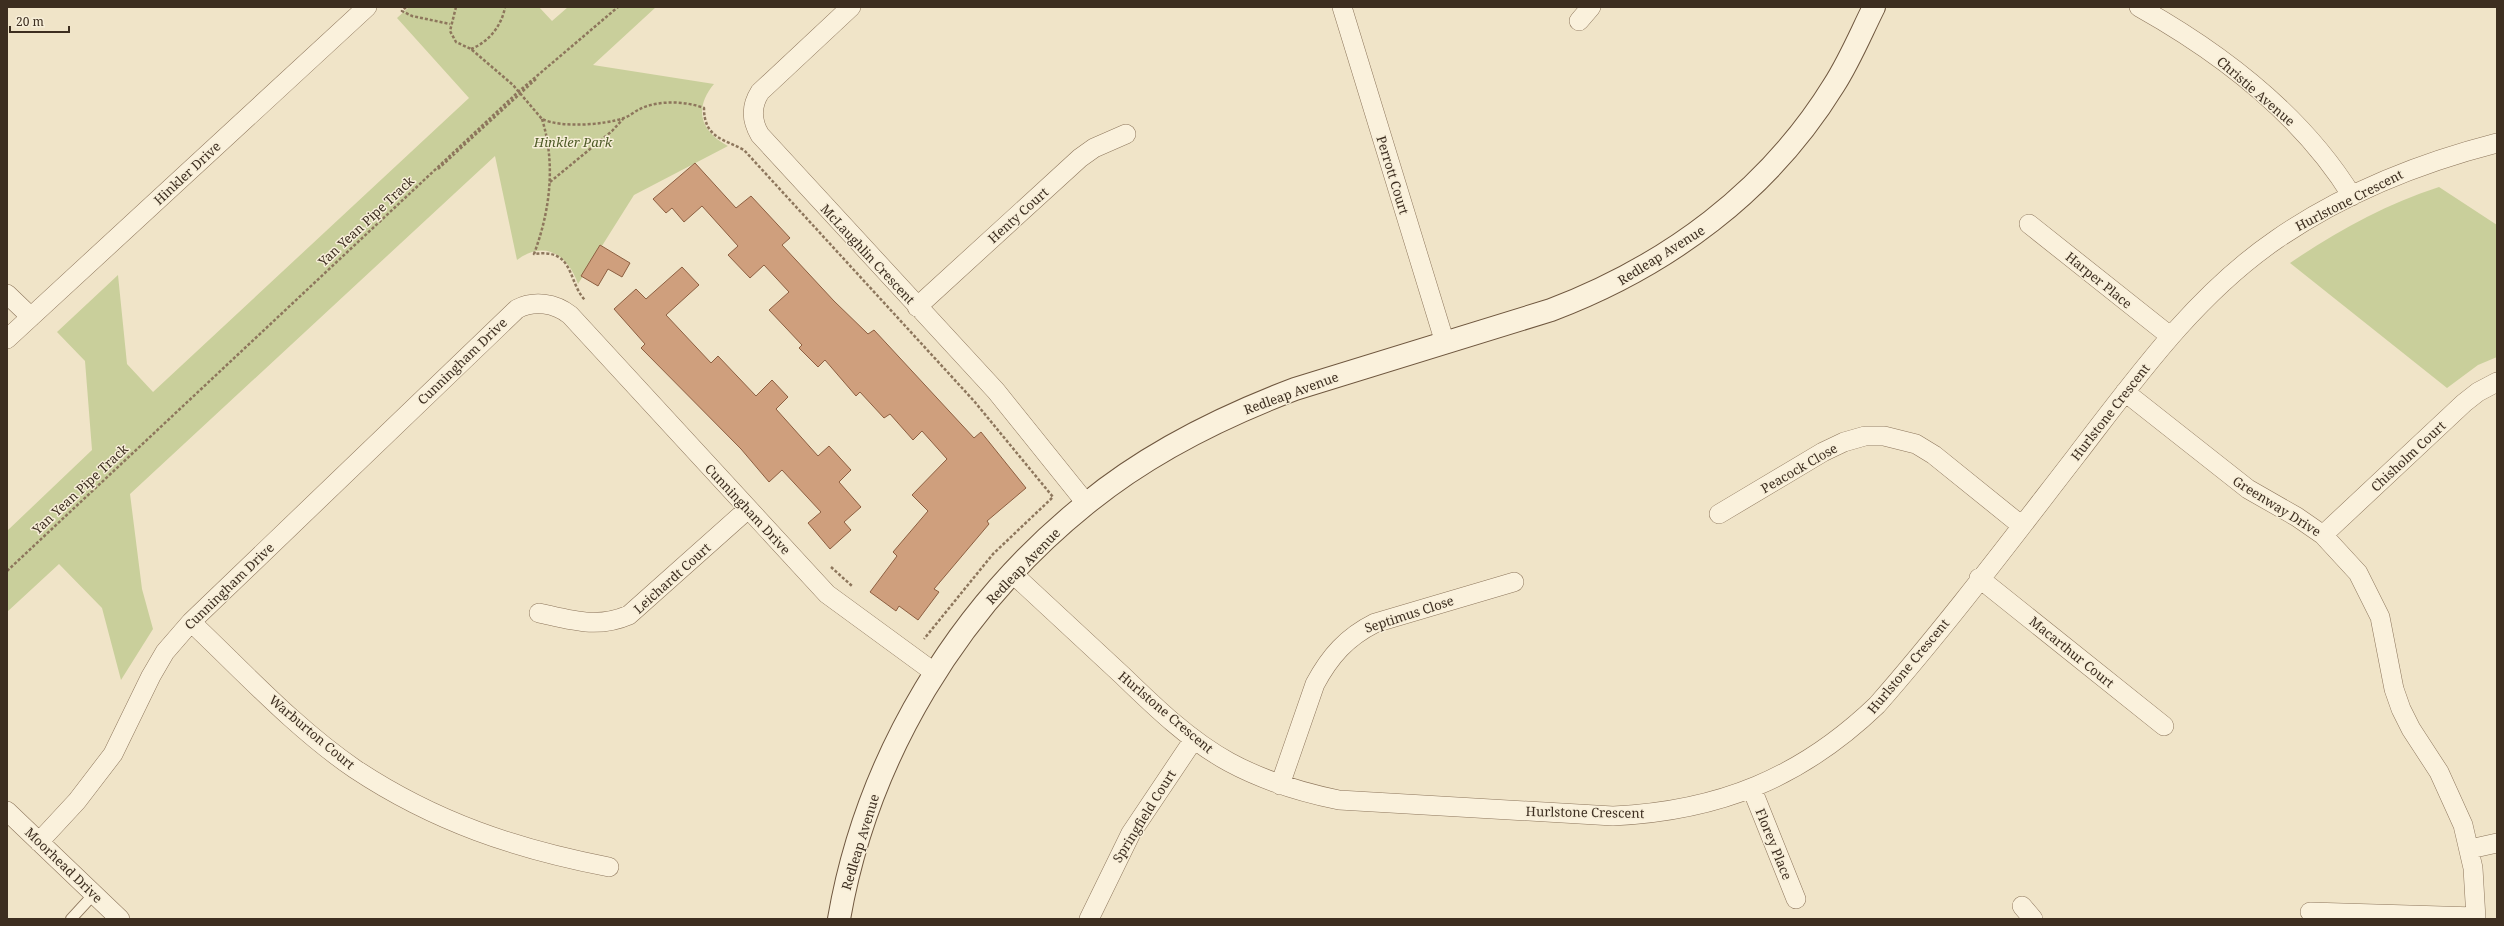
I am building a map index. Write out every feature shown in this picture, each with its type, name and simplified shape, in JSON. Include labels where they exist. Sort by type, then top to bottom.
[{"type":"street","name":"Hinkler Drive","points":[[20,328],[368,7]]},
{"type":"street","name":"McLaughlin Crescent","points":[[852,7],[760,92],[755,100],[753,120],[760,135],[1010,407],[1086,503]]},
{"type":"street","name":"Perrott Court","points":[[1342,7],[1445,343]]},
{"type":"street","points":[[1579,21],[1591,7]]},
{"type":"street","name":"Redleap Avenue","points":[[839,919],[848,876],[872,800],[907,720],[935,673],[965,630],[1012,573],[1086,503],[1171,446],[1256,404],[1295,389],[1551,310],[1592,294],[1648,266],[1718,218],[1781,157],[1810,121],[1835,85],[1874,7]]},
{"type":"street","name":"Christie Avenue","points":[[2139,7],[2196,41],[2279,108],[2327,159],[2352,196]]},
{"type":"street","name":"Henty Court","points":[[917,307],[1080,158],[1094,148],[1126,134]]},
{"type":"street","name":"Hurlstone Crescent","points":[[1012,573],[1147,699],[1194,739],[1228,761],[1280,785],[1307,794],[1371,803],[1613,816],[1678,810],[1711,803],[1752,788],[1810,758],[1858,723],[1898,681],[2022,526],[2170,336],[2208,297],[2276,240],[2352,196],[2389,177],[2427,163],[2497,143]]},
{"type":"street","name":"Harper Place","points":[[2029,224],[2170,336]]},
{"type":"street","points":[[7,294],[20,328]]},
{"type":"street","name":"Cunningham Drive","points":[[39,842],[77,801],[113,754],[150,676],[165,652],[191,622],[517,309],[531,304],[554,306],[570,315],[827,594],[935,673]]},
{"type":"street","points":[[7,310],[20,328]]},
{"type":"street","name":"Chisholm Court","points":[[2323,535],[2464,403],[2478,392],[2497,382]]},
{"type":"street","name":"Greenway Drive","points":[[2125,392],[2248,490],[2297,517],[2323,535],[2344,555],[2371,596],[2380,617],[2394,689],[2401,709],[2448,789],[2463,824],[2470,849],[2476,918]]},
{"type":"street","name":"Peacock Close","points":[[1719,514],[1830,449],[1865,436],[1884,436],[1916,444],[1934,456],[2022,526]]},
{"type":"street","name":"Leichardt Court","points":[[539,613],[600,624],[614,622],[629,616],[748,510]]},
{"type":"street","name":"Macarthur Court","points":[[1980,578],[2164,726]]},
{"type":"street","name":"Septimus Close","points":[[1280,785],[1316,684],[1324,668],[1347,640],[1375,623],[1514,582]]},
{"type":"street","name":"Warburton Court","points":[[191,622],[288,715],[322,744],[393,792],[443,819],[484,835],[523,848],[609,867]]},
{"type":"street","name":"Springfield Court","points":[[1089,919],[1131,833],[1194,739]]},
{"type":"street","name":"Florey Place","points":[[1752,788],[1796,899]]},
{"type":"street","name":"Moorhead Drive","points":[[7,811],[120,919]]},
{"type":"street","points":[[2470,849],[2497,843]]},
{"type":"street","points":[[2310,912],[2476,918]]},
{"type":"lane","points":[[71,919],[94,894]]},
{"type":"path","points":[[406,7],[402,11],[412,16],[450,24]]},
{"type":"path","points":[[456,7],[450,24],[450,31],[456,42],[471,49],[519,92],[542,119],[548,146],[550,183],[548,209],[534,254],[549,254],[563,261],[573,274],[577,287],[588,303]]},
{"type":"path","points":[[471,49],[492,34],[500,24],[505,7]]},
{"type":"path","name":"Yan Yean Pipe Track","points":[[7,570],[519,92],[618,7]]},
{"type":"path","points":[[542,119],[561,125],[606,122],[624,118],[654,104],[684,103],[704,108],[707,124],[712,133],[727,144],[744,150],[974,400],[1053,497],[993,554],[953,601],[925,640],[919,636]]},
{"type":"path","points":[[550,183],[607,136],[624,118]]},
{"type":"path","points":[[830,566],[855,588]]},
{"type":"green space","name":"Hinkler Park","points":[[409,7],[539,7],[552,21],[568,7],[656,7],[593,65],[714,84],[707,93],[704,102],[702,111],[703,119],[711,134],[728,146],[634,195],[578,284],[568,265],[562,258],[554,253],[537,251],[527,254],[517,260],[495,156],[130,494],[142,589],[153,629],[121,680],[102,608],[59,564],[7,612],[7,531],[92,450],[85,361],[57,332],[118,275],[127,364],[153,392],[469,98],[397,18]]},
{"type":"green space","points":[[2439,187],[2497,225],[2497,357],[2478,365],[2447,388],[2290,263],[2325,240],[2362,220],[2399,202]]},
{"type":"building","points":[[695,163],[736,208],[751,196],[790,238],[782,245],[834,301],[868,334],[874,330],[974,438],[981,432],[1026,488],[987,521],[989,524],[934,589],[939,592],[918,620],[899,606],[896,611],[870,592],[897,556],[893,552],[928,511],[912,495],[947,459],[922,431],[913,440],[890,414],[884,418],[860,392],[856,396],[825,360],[818,367],[799,348],[802,345],[769,310],[789,292],[764,265],[750,278],[728,255],[738,246],[702,206],[684,222],[672,208],[666,213],[653,199]]},
{"type":"building","points":[[600,245],[630,263],[622,277],[608,269],[598,286],[581,276]]},
{"type":"building","points":[[682,267],[699,285],[666,315],[711,363],[718,356],[756,396],[772,380],[788,397],[776,409],[818,456],[829,446],[851,470],[839,482],[861,507],[844,522],[851,530],[830,549],[808,523],[821,512],[782,470],[769,482],[741,449],[641,348],[645,344],[614,309],[636,289],[646,299]]}]
